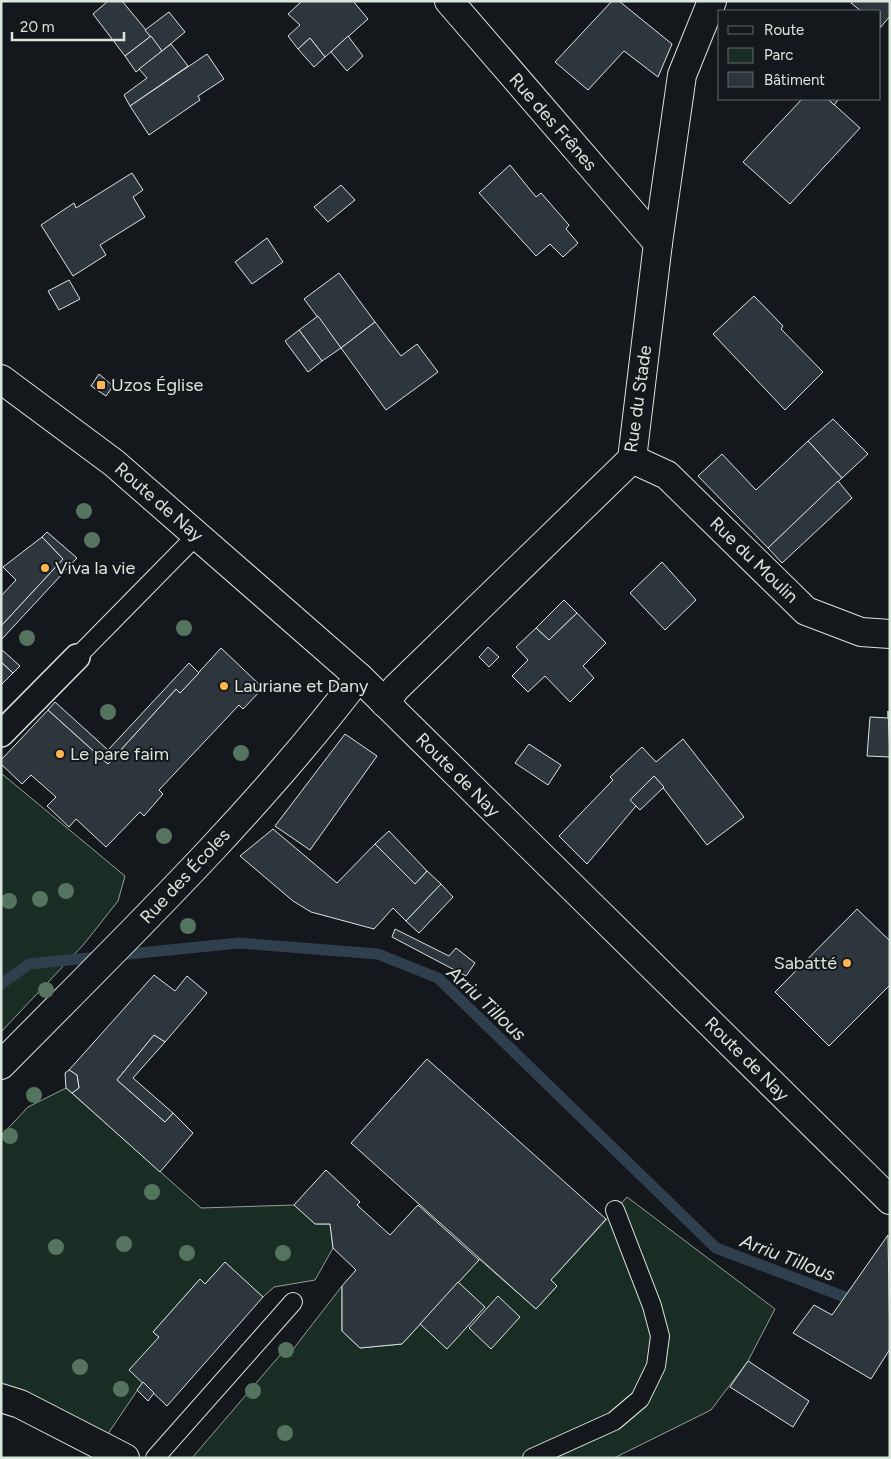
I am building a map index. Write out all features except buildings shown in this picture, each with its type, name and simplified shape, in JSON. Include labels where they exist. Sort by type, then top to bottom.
[{"type":"street","name":"Rue des Frênes","points":[[449,1],[658,243]]},
{"type":"street","name":"Rue du Stade","points":[[385,703],[396,688],[632,459],[658,243],[682,74],[712,1]]},
{"type":"street","name":"Route de Nay","points":[[1,379],[114,462],[359,677],[890,1200]]},
{"type":"street","name":"Rue du Moulin","points":[[632,459],[667,475],[806,612],[861,632],[890,634]]},
{"type":"street","points":[[1,734],[77,657]]},
{"type":"street","name":"Rue des Écoles","points":[[1,1065],[134,929],[258,797],[359,677]]},
{"type":"street","points":[[1,1398],[36,1412],[125,1458]]},
{"type":"lane","points":[[77,657],[197,535]]},
{"type":"lane","points":[[532,1458],[614,1421],[640,1399],[656,1366],[660,1336],[652,1306],[614,1210]]},
{"type":"lane","points":[[155,1458],[293,1302]]},
{"type":"green space","points":[[1,773],[125,876],[118,901],[84,944],[1,1032]]},
{"type":"green space","points":[[66,1088],[201,1208],[294,1205],[316,1224],[330,1224],[333,1248],[315,1280],[274,1287],[263,1297],[225,1263],[205,1284],[200,1279],[153,1332],[159,1337],[143,1382],[101,1444],[1,1398],[1,1136],[28,1107]]},
{"type":"green space","points":[[627,1197],[775,1309],[748,1361],[711,1410],[614,1458],[192,1458],[287,1347],[291,1352],[342,1286],[342,1331],[360,1348],[402,1344],[479,1259],[536,1309],[557,1286],[551,1280]]},
{"type":"waterway","name":"Arriu Tillous","points":[[1,984],[29,964],[239,943],[378,954],[438,978],[716,1248],[845,1297]]},
{"type":"place","name":"Uzos Église","points":[[101,385]]},
{"type":"place","name":"Viva la vie","points":[[45,568]]},
{"type":"place","name":"Lauriane et Dany","points":[[224,686]]},
{"type":"place","name":"Le pare faim","points":[[60,754]]},
{"type":"place","name":"Sabatté","points":[[847,963]]}]
